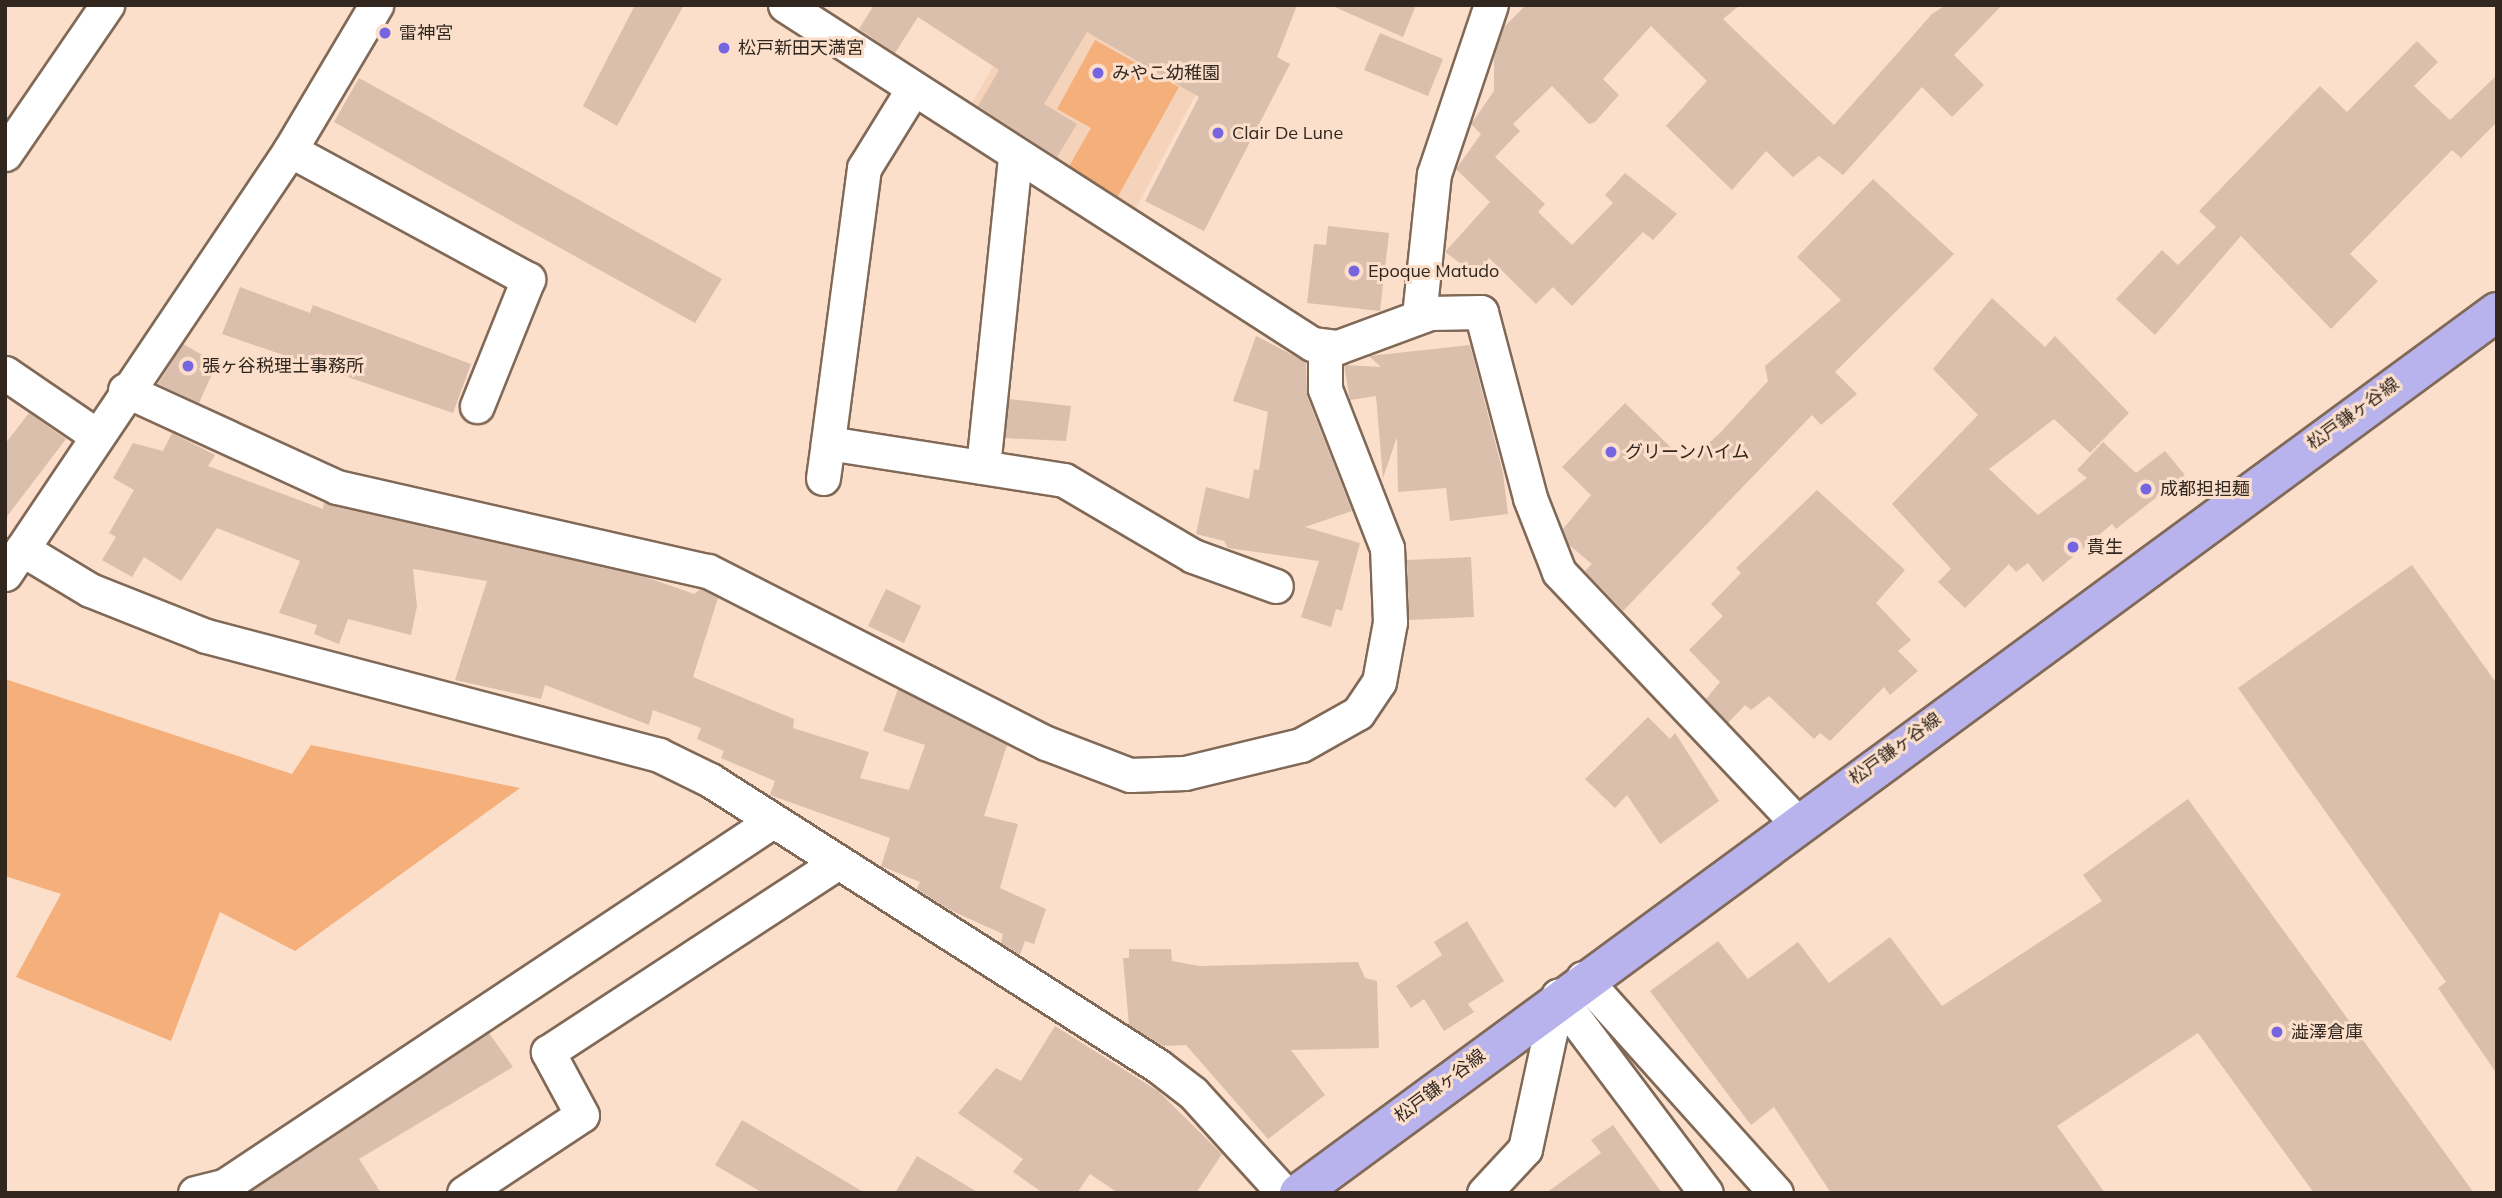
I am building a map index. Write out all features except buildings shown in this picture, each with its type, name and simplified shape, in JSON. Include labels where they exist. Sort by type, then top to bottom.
[{"type":"main road","name":"松戸鎌ヶ谷線","points":[[1298,1193],[1571,987],[2496,314]]},
{"type":"street","points":[[5,154],[107,5]]},
{"type":"street","points":[[376,5],[290,150],[184,312],[125,390],[12,559],[206,636],[659,755],[771,822],[1158,1066],[1192,1093],[1284,1193]]},
{"type":"street","points":[[785,5],[911,92],[1015,159],[1325,350],[1370,339],[1419,316],[1481,312],[1530,498],[1559,572],[1796,822]]},
{"type":"street","points":[[1419,316],[1434,174],[1491,5]]},
{"type":"street","points":[[822,478],[863,168],[911,92]]},
{"type":"street","points":[[290,150],[528,279],[477,407]]},
{"type":"street","points":[[983,467],[1015,159]]},
{"type":"street","points":[[125,390],[337,487],[708,571],[1046,743],[1130,775],[1185,773],[1301,746],[1358,713],[1379,682],[1390,622],[1387,548],[1325,389],[1325,350]]},
{"type":"street","points":[[5,373],[96,435]]},
{"type":"street","points":[[828,443],[1064,480],[1193,556],[1276,586]]},
{"type":"street","points":[[195,1193],[224,1186],[771,822]]},
{"type":"street","points":[[464,1193],[582,1115],[548,1052],[835,864]]},
{"type":"street","points":[[1485,1193],[1525,1149],[1571,987]]},
{"type":"street","points":[[1571,987],[1706,1193]]},
{"type":"street","points":[[1571,987],[1776,1193]]},
{"type":"shaded area","name":"みやこ幼稚園","points":[[1029,5],[1228,33],[1133,214],[966,113]]},
{"type":"shaded area","points":[[1095,40],[1179,87],[1118,196],[1068,168],[1091,128],[1057,109]]},
{"type":"shaded area","points":[[5,679],[292,774],[311,745],[520,788],[295,951],[220,912],[171,1041],[16,977],[61,894],[5,876]]},
{"type":"place","name":"雷神宮","points":[[385,33]]},
{"type":"place","name":"松戸新田天満宮","points":[[724,48]]},
{"type":"place","name":"みやこ幼稚園","points":[[1098,73]]},
{"type":"place","name":"Clair De Lune","points":[[1218,133]]},
{"type":"place","name":"Epoque Matudo","points":[[1354,271]]},
{"type":"place","name":"張ヶ谷税理士事務所","points":[[188,366]]},
{"type":"place","name":"グリーンハイム","points":[[1611,452]]},
{"type":"place","name":"成都担担麺","points":[[2146,489]]},
{"type":"place","name":"貴生","points":[[2073,547]]},
{"type":"place","name":"澁澤倉庫","points":[[2277,1032]]}]
